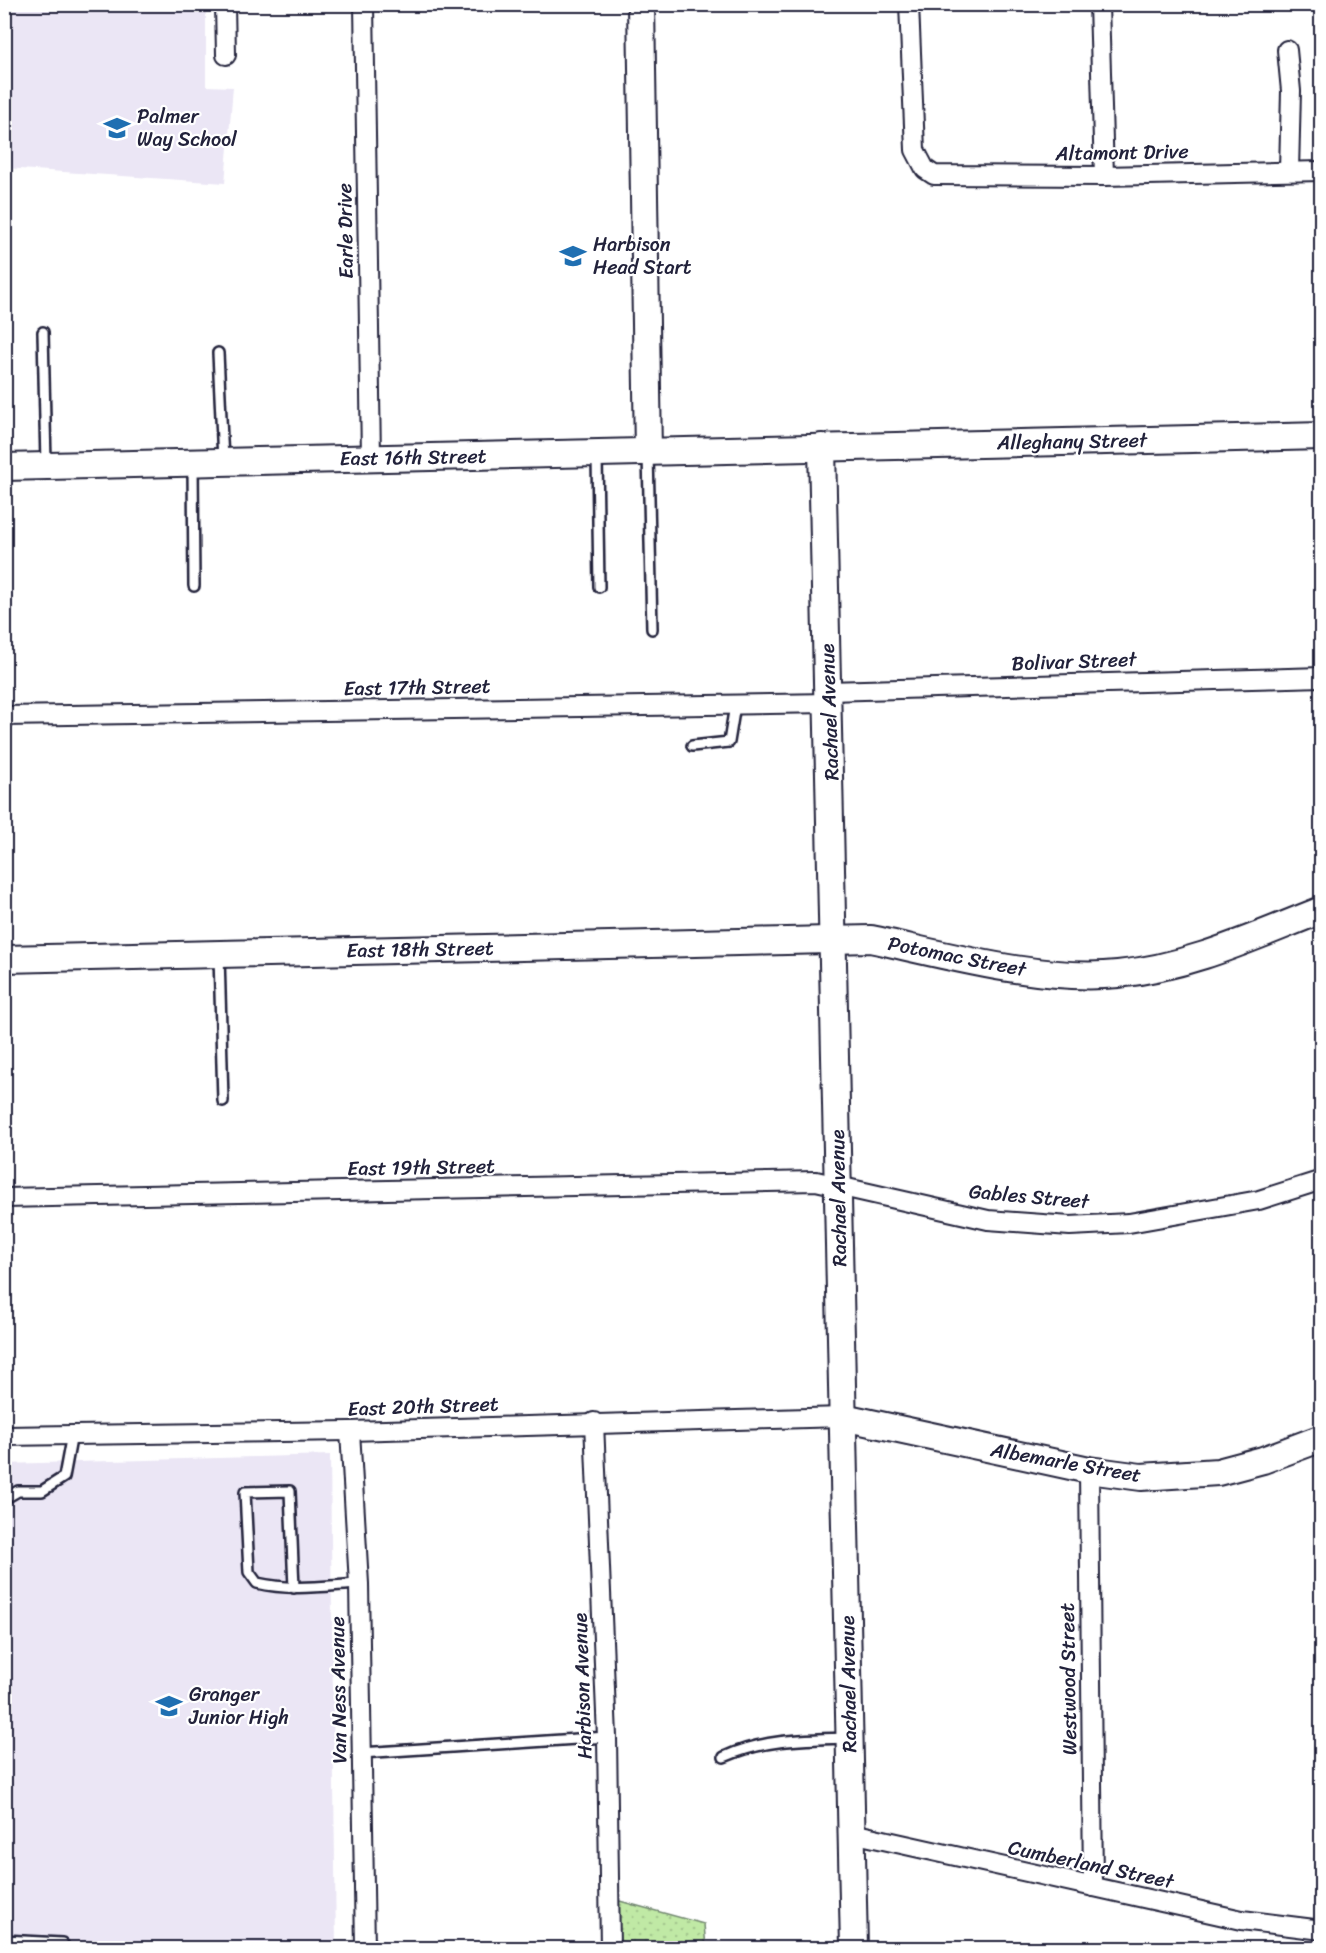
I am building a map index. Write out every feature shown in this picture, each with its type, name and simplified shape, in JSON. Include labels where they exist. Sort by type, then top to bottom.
[{"type":"street","points":[[225,4],[226,55]]},
{"type":"street","name":"Earle Drive","points":[[364,4],[371,457]]},
{"type":"street","points":[[641,4],[648,452]]},
{"type":"street","name":"Altamont Drive","points":[[909,4],[915,150],[925,169],[934,175],[1104,176],[1322,171]]},
{"type":"street","points":[[1099,4],[1104,176]]},
{"type":"street","points":[[1287,50],[1291,91],[1289,171]]},
{"type":"street","name":"Alleghany Street","points":[[822,447],[1322,436]]},
{"type":"street","name":"East 16th Street","points":[[4,467],[822,447]]},
{"type":"street","name":"Rachael Avenue","points":[[822,447],[835,938],[854,1948]]},
{"type":"street","name":"Bolivar Street","points":[[829,697],[1322,677]]},
{"type":"street","name":"East 17th Street","points":[[4,716],[735,705],[829,697]]},
{"type":"street","name":"Potomac Street","points":[[835,938],[871,939],[1002,968],[1117,975],[1198,958],[1322,910]]},
{"type":"street","name":"East 18th Street","points":[[4,959],[835,938]]},
{"type":"street","name":"Gables Street","points":[[838,1186],[988,1220],[1070,1226],[1130,1223],[1259,1200],[1322,1180]]},
{"type":"street","name":"East 19th Street","points":[[4,1198],[816,1181],[838,1186]]},
{"type":"street","name":"East 20th Street","points":[[4,1436],[350,1431],[594,1422],[843,1418]]},
{"type":"street","name":"Albemarle Street","points":[[843,1418],[1089,1470],[1141,1477],[1193,1475],[1241,1467],[1322,1438]]},
{"type":"street","name":"Harbison Avenue","points":[[594,1422],[607,1737],[610,1948]]},
{"type":"street","name":"Van Ness Avenue","points":[[350,1431],[359,1584],[365,1948]]},
{"type":"street","name":"Westwood Street","points":[[1089,1470],[1093,1887]]},
{"type":"street","name":"Cumberland Street","points":[[852,1833],[1242,1920],[1322,1930]]},
{"type":"lane","points":[[43,332],[46,466]]},
{"type":"lane","points":[[219,353],[223,461]]},
{"type":"lane","points":[[648,452],[652,629]]},
{"type":"lane","points":[[597,454],[599,587]]},
{"type":"lane","points":[[193,462],[194,586]]},
{"type":"lane","points":[[692,746],[729,742],[735,705]]},
{"type":"lane","points":[[219,953],[223,1101]]},
{"type":"lane","points":[[4,1499],[18,1491],[42,1491],[64,1477],[72,1434]]},
{"type":"lane","points":[[294,1588],[290,1491],[245,1492],[249,1572],[257,1583],[282,1589],[359,1584]]},
{"type":"lane","points":[[361,1753],[607,1737]]},
{"type":"lane","points":[[724,1757],[764,1743],[849,1738]]},
{"type":"lane","points":[[4,1940],[62,1943],[66,1948]]},
{"type":"shaded area","name":"Palmer Way School","points":[[4,5],[206,5],[206,86],[233,87],[225,183],[5,168]]},
{"type":"shaded area","name":"Granger Junior High","points":[[330,1455],[336,1948],[5,1948],[4,1464]]},
{"type":"green space","points":[[616,1900],[704,1924],[706,1948],[618,1948]]},
{"type":"place","name":"Palmer Way School","points":[[117,128]]},
{"type":"place","name":"Harbison Head Start","points":[[573,256]]},
{"type":"place","name":"Granger Junior High","points":[[169,1706]]}]
